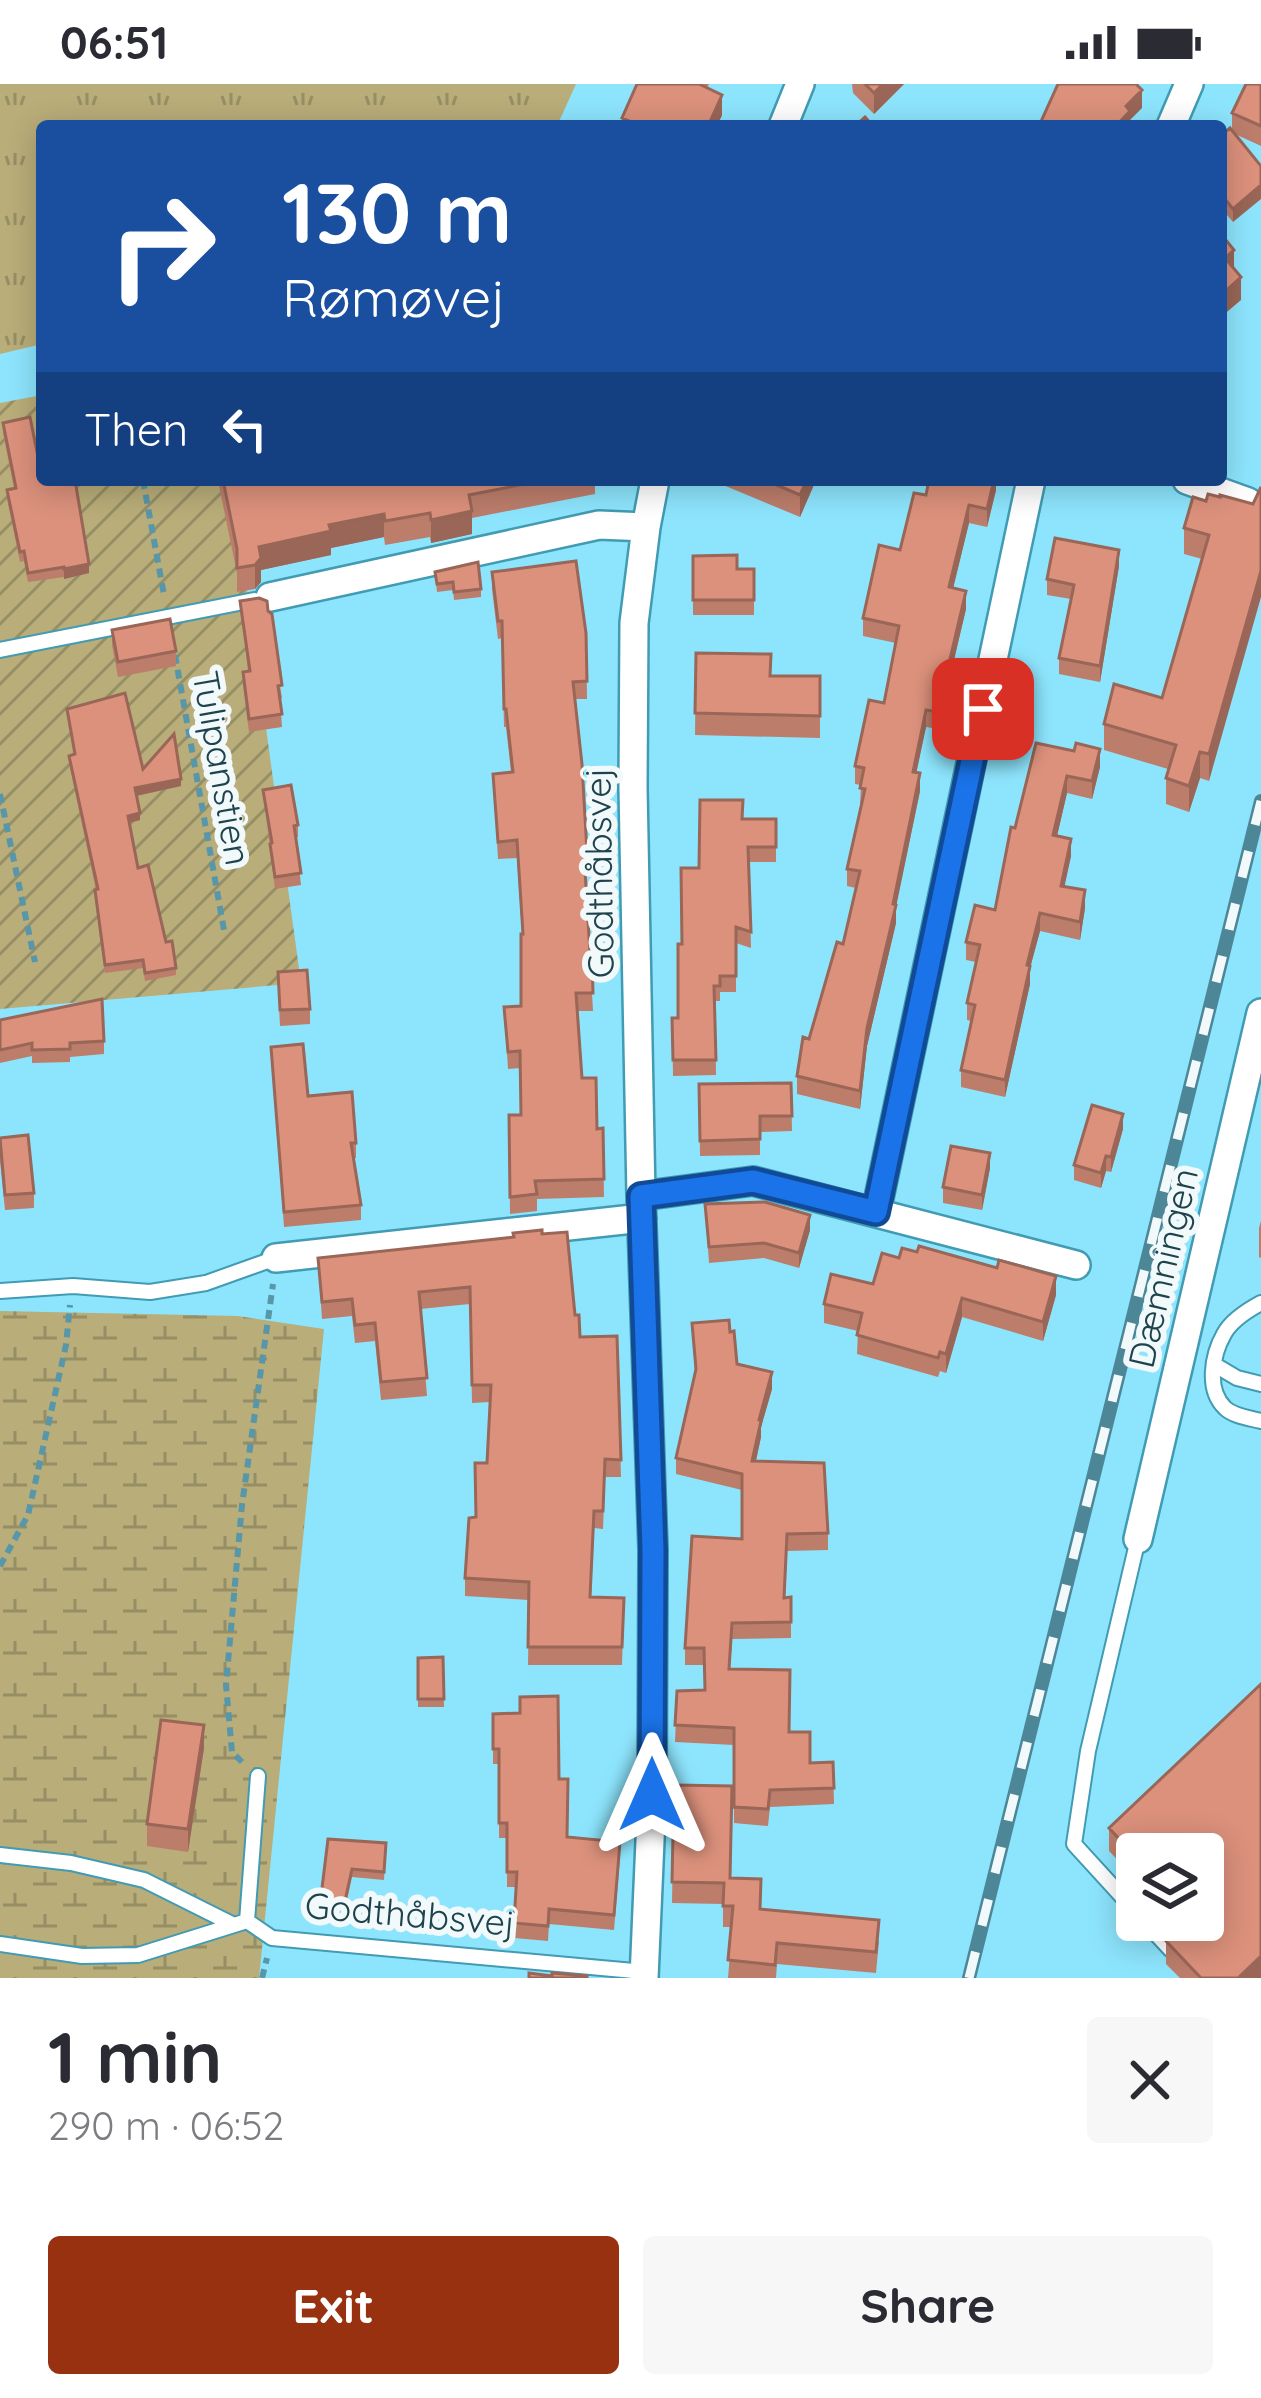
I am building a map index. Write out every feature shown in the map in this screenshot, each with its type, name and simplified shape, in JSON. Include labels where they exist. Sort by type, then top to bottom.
[{"type":"street","points":[[785,120],[800,84]]},
{"type":"street","points":[[1174,120],[1190,84]]},
{"type":"street","name":"Godthåbsvej","points":[[645,1975],[652,1795],[653,1550],[633,788],[634,622],[654,486]]},
{"type":"street","points":[[876,1212],[1030,486]]},
{"type":"street","points":[[1203,486],[1247,502]]},
{"type":"street","points":[[270,597],[599,526],[646,527]]},
{"type":"street","name":"Dæmningen","points":[[1138,1539],[1241,1119],[1261,1013]]},
{"type":"street","points":[[276,1258],[642,1207],[753,1181],[1076,1265]]},
{"type":"lane","points":[[0,650],[270,597]]},
{"type":"lane","points":[[0,1291],[73,1286],[150,1292],[206,1283],[276,1258]]},
{"type":"lane","points":[[1261,1303],[1224,1331],[1212,1379],[1216,1396],[1228,1412],[1261,1421]]},
{"type":"lane","points":[[1215,1365],[1261,1384]]},
{"type":"lane","points":[[1116,1890],[1073,1844],[1088,1751],[1138,1539]]},
{"type":"lane","points":[[0,1944],[82,1956],[138,1955],[241,1923],[258,1776]]},
{"type":"lane","name":"Godthåbsvej","points":[[0,1855],[71,1863],[144,1880],[272,1938],[645,1975]]},
{"type":"lane","points":[[1163,1941],[1172,1950]]},
{"type":"path","name":"Tulipanstien","points":[[144,486],[224,930]]},
{"type":"path","points":[[0,794],[35,962]]},
{"type":"path","points":[[258,1776],[232,1752],[226,1685],[242,1505],[276,1258]]},
{"type":"path","points":[[0,1566],[28,1515],[66,1345],[73,1286]]},
{"type":"green space","points":[[0,84],[576,84],[560,120],[36,120],[36,345],[0,354]]},
{"type":"green space","points":[[36,396],[36,486],[233,486],[301,983],[0,1009],[0,403]]},
{"type":"green space","points":[[0,1311],[238,1316],[324,1329],[259,1978],[0,1978]]},
{"type":"building","points":[[637,84],[699,84],[722,95],[711,120],[622,118]]},
{"type":"building","points":[[1058,84],[1136,84],[1142,90],[1126,106],[1130,111],[1122,120],[1042,120]]},
{"type":"building","points":[[1246,84],[1261,84],[1261,126],[1232,113]]},
{"type":"building","points":[[1230,128],[1261,166],[1261,185],[1233,209],[1227,202]]},
{"type":"building","points":[[1227,260],[1241,277],[1227,290]]},
{"type":"building","points":[[30,417],[36,486],[76,486],[89,564],[28,573],[7,490],[16,488],[3,423]]},
{"type":"building","points":[[224,486],[515,486],[469,495],[472,511],[431,520],[430,513],[385,521],[384,514],[329,525],[331,531],[259,547],[261,558],[255,565],[237,568]]},
{"type":"building","points":[[779,486],[804,486],[800,495]]},
{"type":"building","points":[[928,486],[993,486],[987,509],[969,505],[949,587],[966,591],[950,659],[945,713],[926,710],[913,772],[920,773],[867,1028],[860,1091],[797,1076],[803,1037],[809,1039],[837,942],[843,944],[860,871],[847,869],[865,789],[860,788],[864,768],[855,766],[869,700],[884,703],[899,626],[863,618],[879,545],[900,550],[914,493],[926,495]]},
{"type":"building","points":[[1261,487],[1261,571],[1209,754],[1200,752],[1189,786],[1166,778],[1176,745],[1104,724],[1114,684],[1162,698],[1209,535],[1184,528],[1193,497],[1206,501],[1208,494],[1220,495],[1253,504]]},
{"type":"building","points":[[1055,538],[1119,550],[1100,666],[1059,658],[1074,585],[1047,579]]},
{"type":"building","points":[[737,555],[737,569],[754,569],[754,600],[693,600],[693,556]]},
{"type":"building","points":[[576,561],[587,681],[573,682],[582,764],[593,993],[576,993],[582,1078],[596,1078],[604,1179],[535,1181],[537,1194],[510,1197],[509,1115],[521,1115],[520,1051],[508,1052],[504,1007],[521,1006],[523,934],[517,840],[498,842],[493,774],[513,772],[504,709],[502,621],[498,621],[492,572]]},
{"type":"building","points":[[478,562],[481,589],[454,592],[453,582],[437,584],[435,572]]},
{"type":"building","points":[[240,601],[267,601],[272,614],[282,714],[249,719],[243,672],[250,671]]},
{"type":"building","points":[[170,619],[176,651],[118,662],[112,630]]},
{"type":"building","points":[[696,653],[771,654],[770,676],[820,676],[820,716],[695,713]]},
{"type":"building","points":[[125,693],[143,769],[174,734],[181,779],[135,788],[140,813],[128,816],[138,868],[148,865],[176,968],[145,973],[143,960],[105,965],[98,889],[69,756],[75,754],[67,709]]},
{"type":"building","points":[[1036,743],[1074,751],[1076,743],[1100,749],[1092,781],[1067,776],[1053,835],[1071,839],[1061,886],[1085,890],[1080,922],[1040,913],[1005,1080],[961,1070],[975,1005],[967,1003],[980,945],[966,942],[975,905],[995,910],[1011,827],[1015,828]]},
{"type":"building","points":[[291,785],[301,873],[275,877],[263,790]]},
{"type":"building","points":[[700,800],[743,800],[742,819],[776,819],[776,847],[748,847],[751,932],[736,927],[736,976],[720,976],[720,986],[714,986],[716,1060],[673,1060],[672,1018],[678,1018],[678,944],[682,944],[681,868],[699,868]]},
{"type":"building","points":[[307,970],[310,1009],[280,1010],[278,972]]},
{"type":"building","points":[[102,999],[104,1041],[70,1043],[70,1049],[32,1050],[32,1043],[0,1050],[0,1020]]},
{"type":"building","points":[[303,1044],[308,1096],[352,1092],[356,1143],[351,1143],[361,1205],[284,1212],[271,1047]]},
{"type":"building","points":[[791,1083],[792,1116],[760,1116],[760,1139],[700,1141],[699,1084]]},
{"type":"building","points":[[1092,1105],[1123,1114],[1111,1157],[1106,1156],[1101,1173],[1074,1165]]},
{"type":"building","points":[[28,1135],[34,1193],[5,1195],[0,1138]]},
{"type":"building","points":[[951,1146],[990,1153],[982,1195],[943,1187]]},
{"type":"building","points":[[765,1202],[810,1215],[799,1253],[764,1243],[709,1247],[705,1204]]},
{"type":"building","points":[[542,1230],[542,1234],[567,1232],[580,1337],[617,1336],[621,1460],[605,1459],[603,1511],[594,1511],[590,1597],[624,1598],[622,1647],[528,1647],[529,1582],[465,1578],[469,1518],[476,1517],[475,1463],[487,1463],[491,1385],[472,1385],[470,1287],[419,1292],[427,1378],[381,1382],[375,1323],[355,1325],[352,1299],[322,1302],[318,1258]]},
{"type":"building","points":[[919,1246],[997,1268],[999,1260],[1056,1276],[1043,1322],[962,1298],[946,1354],[940,1352],[938,1358],[857,1335],[862,1313],[824,1304],[831,1274],[873,1284],[882,1253],[899,1258],[902,1248],[917,1252]]},
{"type":"building","points":[[729,1320],[737,1364],[772,1372],[752,1461],[824,1463],[828,1533],[787,1534],[784,1598],[791,1597],[791,1622],[732,1623],[729,1669],[790,1670],[789,1732],[810,1732],[810,1763],[833,1762],[834,1788],[770,1790],[768,1809],[734,1807],[734,1728],[675,1725],[677,1691],[705,1690],[704,1648],[685,1648],[692,1536],[742,1539],[742,1474],[676,1458],[696,1369],[692,1323]]},
{"type":"building","points":[[443,1657],[444,1699],[418,1699],[418,1658]]},
{"type":"building","points":[[1261,1684],[1261,1956],[1238,1978],[1201,1978],[1166,1941],[1224,1941],[1224,1833],[1116,1836],[1109,1828]]},
{"type":"building","points":[[558,1696],[559,1779],[568,1779],[567,1837],[620,1842],[614,1915],[549,1909],[548,1926],[514,1923],[517,1872],[507,1872],[507,1823],[499,1823],[499,1749],[493,1749],[493,1714],[520,1713],[520,1697]]},
{"type":"building","points":[[161,1720],[204,1725],[188,1829],[147,1824]]},
{"type":"building","points":[[674,1785],[732,1786],[730,1878],[761,1879],[760,1909],[879,1920],[876,1952],[777,1943],[775,1965],[728,1960],[733,1906],[723,1906],[724,1883],[672,1882]]},
{"type":"building","points":[[328,1839],[386,1843],[384,1872],[352,1869],[345,1901],[321,1896]]},
{"type":"building","points":[[529,1973],[587,1976],[587,1978],[529,1978]]},
{"type":"railway","points":[[969,1978],[1261,801]]},
{"type":"route","points":[[652,1795],[653,1550],[641,1196],[753,1181],[876,1212],[983,709]]}]
